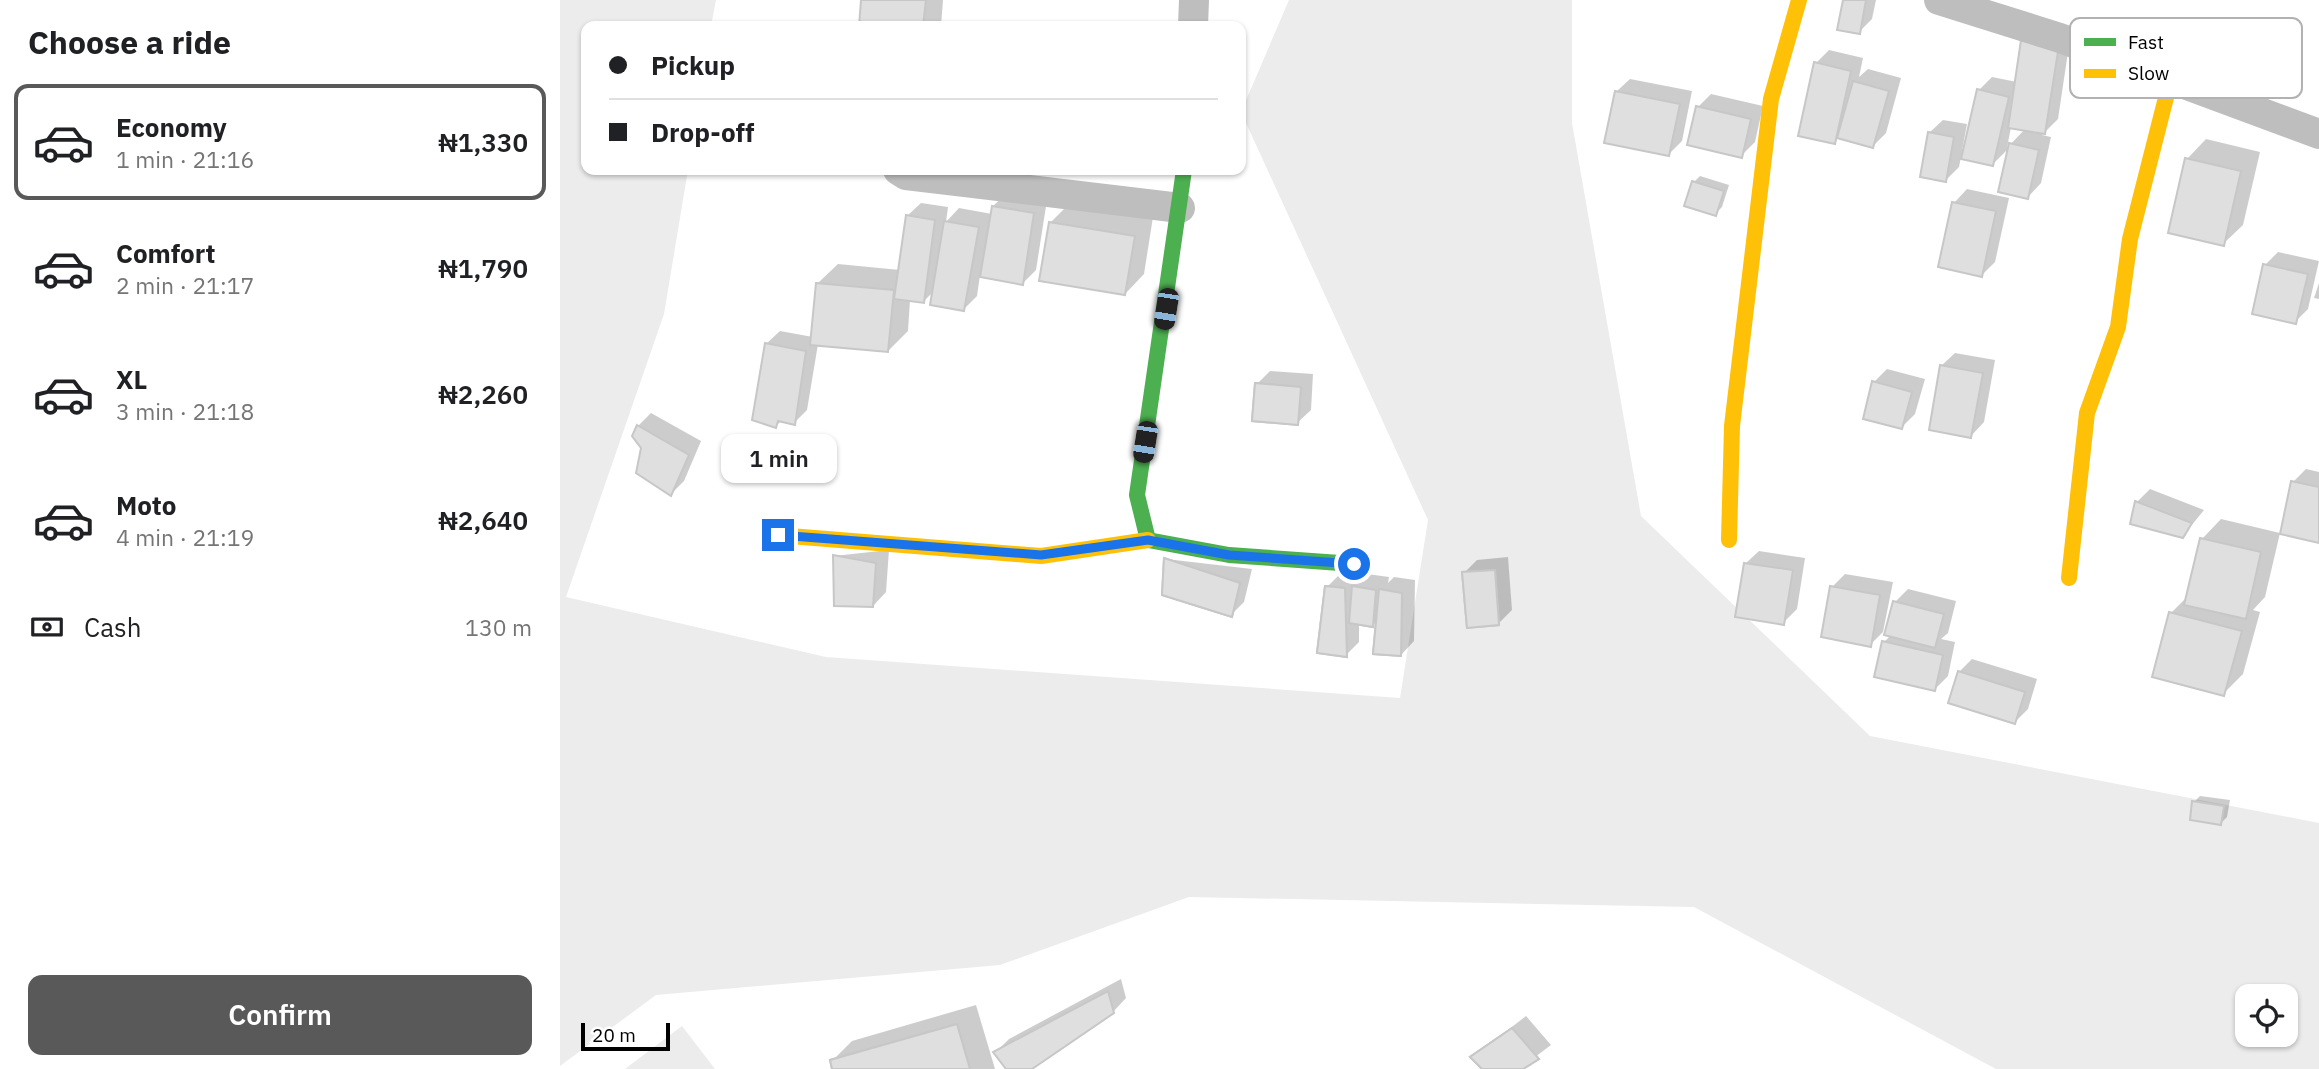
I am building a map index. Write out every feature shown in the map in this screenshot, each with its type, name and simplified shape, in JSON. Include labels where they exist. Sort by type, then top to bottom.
[{"type":"street","points":[[1193,21],[1195,0]]},
{"type":"street","points":[[1729,540],[1732,426],[1771,99],[1800,0]]},
{"type":"street","points":[[1939,0],[2070,42]]},
{"type":"street","points":[[2069,578],[2087,413],[2118,327],[2130,239],[2166,98]]},
{"type":"street","points":[[2224,98],[2319,134]]},
{"type":"street","points":[[906,175],[1180,208]]},
{"type":"street","points":[[1148,540],[1137,495],[1184,175]]},
{"type":"street","points":[[778,535],[1041,555],[1148,540],[1229,555],[1354,564]]},
{"type":"shaded area","points":[[560,0],[716,0],[712,21],[581,21],[581,175],[687,175],[664,314],[566,597],[826,657],[1400,698],[1428,520],[1246,123],[1246,100],[1289,0],[1572,0],[1572,123],[1641,516],[1870,736],[2319,823],[2319,1069],[1996,1069],[1694,907],[1189,897],[1000,965],[656,995],[560,1066]]},
{"type":"shaded area","points":[[682,1026],[715,1069],[625,1069]]},
{"type":"building","points":[[861,0],[926,0],[924,21],[859,21]]},
{"type":"building","points":[[1843,0],[1866,0],[1860,34],[1837,30]]},
{"type":"building","points":[[2021,40],[2059,45],[2045,134],[2008,128]]},
{"type":"building","points":[[1814,62],[1851,71],[1835,144],[1798,136]]},
{"type":"building","points":[[1853,81],[1889,91],[1873,148],[1837,138]]},
{"type":"building","points":[[1977,89],[2009,97],[1993,166],[1961,159]]},
{"type":"building","points":[[1615,91],[1680,104],[1669,156],[1604,143]]},
{"type":"building","points":[[1696,106],[1751,119],[1742,158],[1687,145]]},
{"type":"building","points":[[1928,132],[1954,137],[1946,182],[1920,177]]},
{"type":"building","points":[[2009,143],[2039,150],[2028,199],[1998,192]]},
{"type":"building","points":[[2185,158],[2241,171],[2224,246],[2168,233]]},
{"type":"building","points":[[1692,181],[1724,191],[1716,216],[1684,206]]},
{"type":"building","points":[[1952,202],[1996,211],[1982,277],[1938,267]]},
{"type":"building","points":[[992,206],[1034,213],[1023,285],[980,277]]},
{"type":"building","points":[[906,215],[935,220],[924,303],[894,299]]},
{"type":"building","points":[[944,221],[979,227],[964,311],[930,305]]},
{"type":"building","points":[[1049,222],[1135,236],[1125,295],[1039,281]]},
{"type":"building","points":[[2263,264],[2308,274],[2296,324],[2252,314]]},
{"type":"building","points":[[816,283],[894,290],[888,352],[810,345]]},
{"type":"building","points":[[765,343],[806,351],[795,425],[778,421],[776,428],[752,420]]},
{"type":"building","points":[[1940,365],[1983,373],[1971,438],[1929,430]]},
{"type":"building","points":[[1872,381],[1912,392],[1902,429],[1863,419]]},
{"type":"building","points":[[1255,383],[1301,387],[1298,425],[1252,421]]},
{"type":"building","points":[[1255,383],[1301,387],[1298,425],[1252,421]]},
{"type":"building","points":[[637,425],[689,455],[671,496],[636,473],[641,448],[632,436]]},
{"type":"building","points":[[2291,481],[2319,487],[2319,543],[2280,534]]},
{"type":"building","points":[[2135,501],[2192,523],[2183,538],[2130,524]]},
{"type":"building","points":[[2200,538],[2261,552],[2246,619],[2184,605]]},
{"type":"building","points":[[833,555],[876,563],[873,607],[834,606]]},
{"type":"building","points":[[1164,558],[1240,583],[1232,617],[1162,595]]},
{"type":"building","points":[[1164,558],[1240,583],[1232,617],[1162,595]]},
{"type":"building","points":[[1744,563],[1793,570],[1784,625],[1735,617]]},
{"type":"building","points":[[1495,570],[1499,625],[1467,628],[1462,572]]},
{"type":"building","points":[[1495,570],[1499,625],[1467,628],[1462,572]]},
{"type":"building","points":[[1325,586],[1345,588],[1347,657],[1317,653]]},
{"type":"building","points":[[1325,586],[1345,588],[1347,657],[1317,653]]},
{"type":"building","points":[[1352,586],[1376,590],[1373,627],[1349,623]]},
{"type":"building","points":[[1352,586],[1376,590],[1373,627],[1349,623]]},
{"type":"building","points":[[1830,586],[1880,595],[1871,647],[1821,637]]},
{"type":"building","points":[[1379,589],[1402,593],[1401,656],[1373,654]]},
{"type":"building","points":[[1379,589],[1402,593],[1401,656],[1373,654]]},
{"type":"building","points":[[1893,601],[1944,614],[1935,648],[1884,635]]},
{"type":"building","points":[[2169,612],[2242,631],[2224,696],[2152,677]]},
{"type":"building","points":[[1882,641],[1943,655],[1935,691],[1874,677]]},
{"type":"building","points":[[1958,671],[2025,692],[2015,724],[1948,703]]},
{"type":"building","points":[[2192,801],[2224,806],[2221,825],[2190,820]]},
{"type":"building","points":[[1108,991],[1114,1013],[1032,1069],[1006,1069],[993,1052]]},
{"type":"building","points":[[957,1024],[970,1069],[832,1069],[830,1060]]},
{"type":"building","points":[[957,1024],[970,1069],[832,1069],[830,1060]]},
{"type":"building","points":[[1512,1028],[1539,1059],[1523,1069],[1482,1069],[1470,1057]]},
{"type":"building","points":[[1512,1028],[1539,1059],[1523,1069],[1482,1069],[1470,1057]]},
{"type":"traffic: fast","points":[[1183,175],[1137,495],[1148,540],[1229,555],[1354,564]]},
{"type":"traffic: slow","points":[[1729,540],[1732,426],[1771,99],[1799,0]]},
{"type":"traffic: slow","points":[[2069,578],[2087,413],[2118,327],[2130,239],[2166,98]]},
{"type":"traffic: slow","points":[[777,535],[1041,556],[1148,540]]},
{"type":"route","points":[[778,535],[1041,555],[1148,540],[1229,555],[1354,564]]}]
